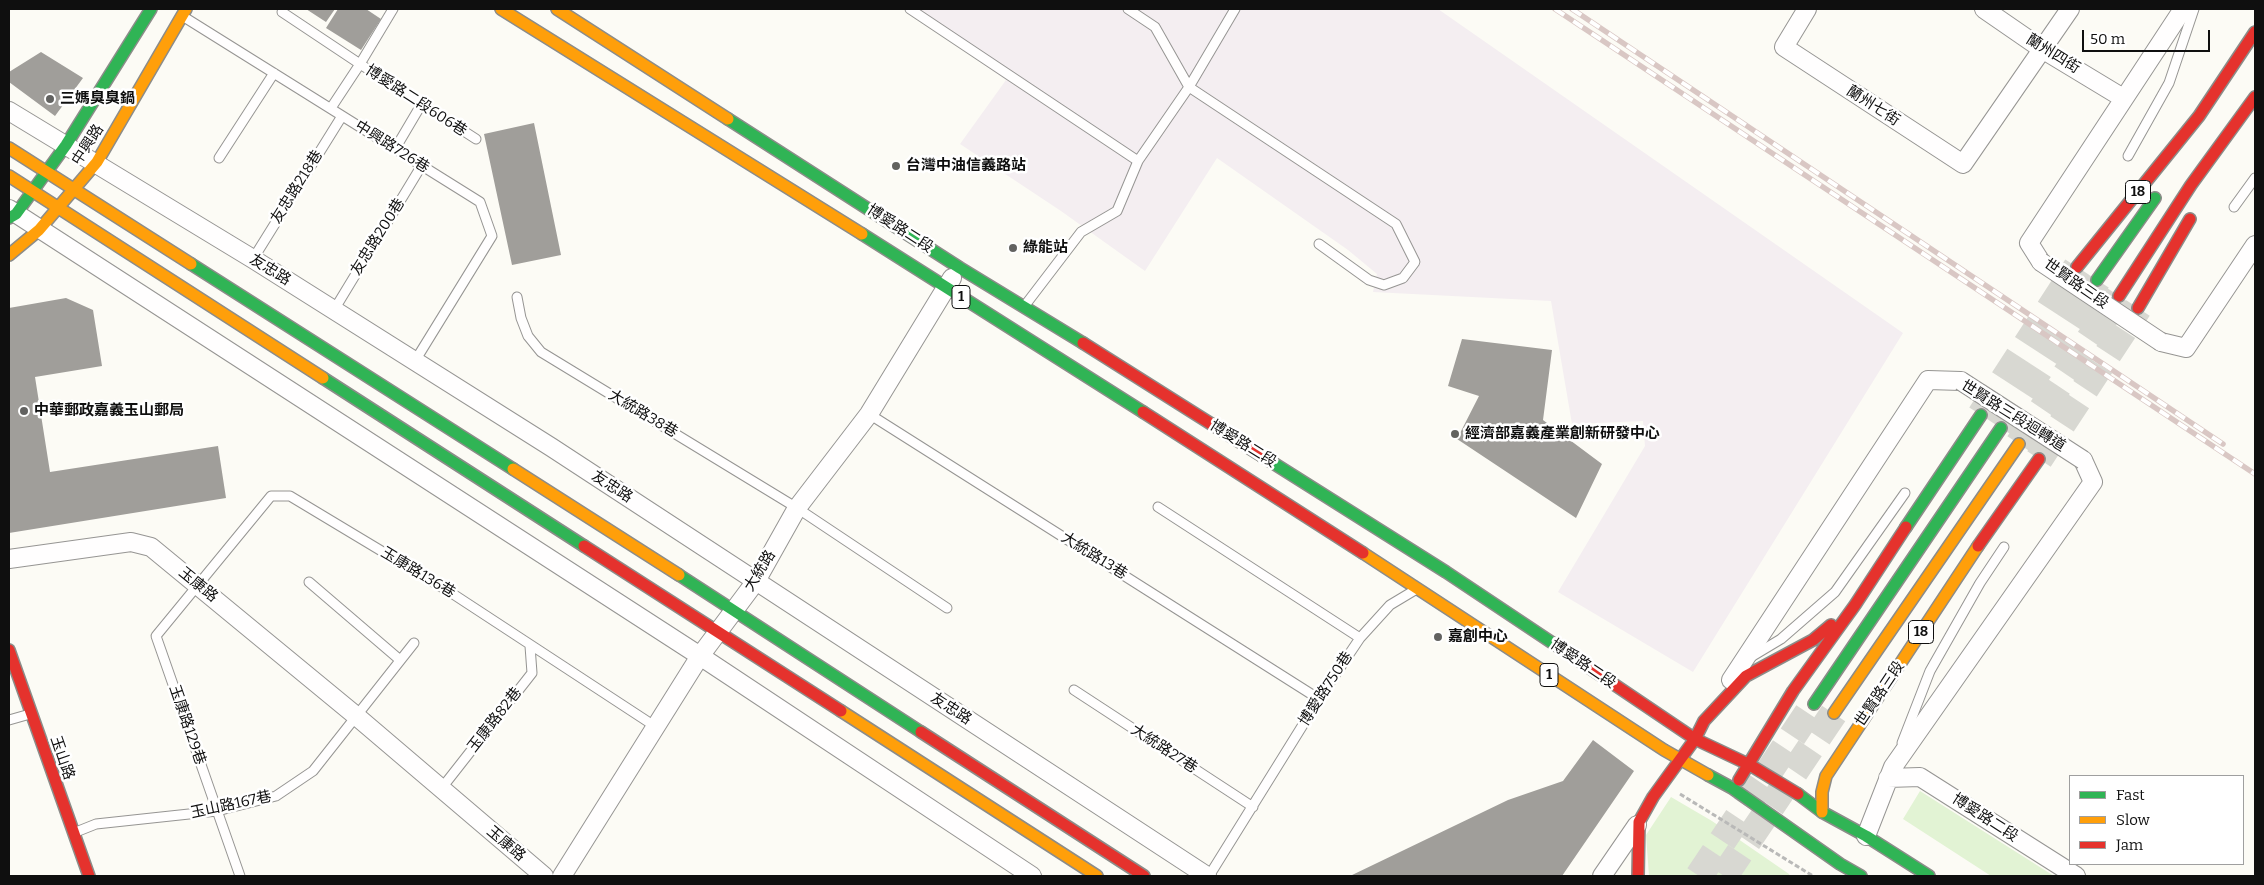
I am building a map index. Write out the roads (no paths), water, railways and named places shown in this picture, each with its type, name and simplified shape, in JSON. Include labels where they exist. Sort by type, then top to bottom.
[{"type":"main road","name":"中興路","points":[[11,214],[32,191],[66,145],[151,9]]},
{"type":"main road","name":"博愛路二段","points":[[501,9],[945,287],[1016,316],[1442,574],[1695,739],[1750,765],[1805,798],[1822,812],[1863,839],[1929,876]]},
{"type":"main road","name":"博愛路二段","points":[[557,9],[960,268],[1016,316],[1680,760],[1732,788],[1843,861],[1862,876]]},
{"type":"main road","name":"中興路","points":[[9,255],[39,230],[96,162],[184,12]]},
{"type":"main road","name":"世賢路三段","points":[[2077,268],[2199,116],[2255,32]]},
{"type":"main road","name":"世賢路三段","points":[[2223,162],[2252,101]]},
{"type":"main road","name":"世賢路三段","points":[[2120,296],[2191,185],[2252,101]]},
{"type":"main road","name":"世賢路三段","points":[[2182,156],[2199,116]]},
{"type":"main road","points":[[9,148],[734,610],[1144,876]]},
{"type":"main road","points":[[9,176],[1097,876]]},
{"type":"main road","name":"世賢路三段","points":[[2097,280],[2163,187]]},
{"type":"main road","points":[[2138,308],[2199,205]]},
{"type":"main road","points":[[1732,788],[1750,765],[1756,749],[1793,691],[1854,605],[1981,415]]},
{"type":"main road","points":[[1814,704],[2000,428]]},
{"type":"main road","name":"世賢路三段","points":[[1834,713],[2019,444]]},
{"type":"main road","name":"世賢路三段","points":[[1822,812],[1822,792],[1826,776],[1980,543],[2039,458]]},
{"type":"main road","points":[[1638,876],[1639,822],[1653,797],[1695,739],[1707,717],[1746,676],[1814,640],[1854,605]]},
{"type":"main road","name":"玉山路","points":[[9,650],[89,876]]},
{"type":"main road","points":[[1833,876],[1843,861]]},
{"type":"street","name":"蘭州七街","points":[[1807,9],[1784,47],[1963,164],[2042,48]]},
{"type":"street","name":"蘭州四街","points":[[1984,9],[2042,48],[2123,98]]},
{"type":"street","points":[[2042,48],[2070,9]]},
{"type":"street","name":"世賢路三段","points":[[2183,9],[2029,243],[2042,262],[2161,342],[2186,348],[2255,245]]},
{"type":"street","name":"友忠路","points":[[9,110],[253,258],[415,361],[1208,876]]},
{"type":"street","points":[[11,214],[39,230],[700,656],[1032,876]]},
{"type":"street","name":"大統路","points":[[562,876],[700,656],[756,581],[797,508],[869,414],[945,287],[960,268]]},
{"type":"street","name":"世賢路三段迴轉道","points":[[1707,717],[1928,380],[1961,380],[2083,460],[2094,482],[1891,772]]},
{"type":"street","name":"玉康路","points":[[9,559],[130,542],[151,547],[355,715],[544,876]]},
{"type":"street","name":"世賢路三段","points":[[1863,839],[1891,772]]},
{"type":"street","name":"博愛路二段","points":[[1891,772],[1920,776],[2076,876]]},
{"type":"street","points":[[1602,876],[1639,822]]},
{"type":"lane","name":"博愛路二段606巷","points":[[393,9],[360,64],[421,106],[476,140]]},
{"type":"lane","points":[[910,9],[1138,161]]},
{"type":"lane","points":[[1128,9],[1155,27],[1188,87],[1396,224],[1415,262],[1403,278],[1384,285],[1368,280],[1319,244]]},
{"type":"lane","points":[[1016,316],[1080,232],[1117,211],[1138,161],[1188,87],[1235,9]]},
{"type":"lane","points":[[2128,156],[2169,83],[2194,9]]},
{"type":"lane","name":"中興路726巷","points":[[184,12],[274,73],[480,202],[492,236],[415,361]]},
{"type":"lane","points":[[282,12],[360,64],[330,108]]},
{"type":"lane","points":[[218,158],[274,73]]},
{"type":"lane","points":[[395,149],[421,106]]},
{"type":"lane","name":"友忠路218巷","points":[[253,258],[342,116]]},
{"type":"lane","name":"友忠路200巷","points":[[334,310],[422,166]]},
{"type":"lane","points":[[2234,207],[2255,178]]},
{"type":"lane","name":"大統路38巷","points":[[517,297],[521,318],[528,336],[541,352],[797,508]]},
{"type":"lane","name":"大統路13巷","points":[[869,414],[1319,699]]},
{"type":"lane","points":[[1743,662],[1781,639],[1835,592],[1905,493]]},
{"type":"lane","name":"玉康路136巷","points":[[197,584],[271,496],[290,496],[453,594],[656,727]]},
{"type":"lane","points":[[1158,506],[1360,638]]},
{"type":"lane","points":[[797,508],[947,608]]},
{"type":"lane","name":"世賢路三段","points":[[1891,772],[1930,671],[1980,583],[2004,547]]},
{"type":"lane","points":[[310,582],[400,660]]},
{"type":"lane","name":"玉康路129巷","points":[[197,584],[156,636],[240,876]]},
{"type":"lane","name":"博愛路750巷","points":[[1208,876],[1319,699],[1360,638],[1390,605],[1422,586]]},
{"type":"lane","points":[[355,715],[414,643]]},
{"type":"lane","name":"玉康路82巷","points":[[441,788],[532,673],[530,646]]},
{"type":"lane","name":"大統路27巷","points":[[1074,690],[1253,807]]},
{"type":"lane","points":[[9,720],[31,714]]},
{"type":"lane","name":"玉山路167巷","points":[[73,834],[96,824],[217,810],[276,796],[313,771],[355,715]]},
{"type":"tunnel","points":[[1981,415],[2077,267]]},
{"type":"tunnel","points":[[2001,428],[2097,280]]},
{"type":"tunnel","points":[[2019,444],[2119,296]]},
{"type":"tunnel","points":[[2039,459],[2138,308]]},
{"type":"tunnel","points":[[1699,876],[1814,704]]},
{"type":"tunnel","points":[[1724,876],[1834,713]]},
{"type":"railway","points":[[1555,9],[2255,474]]},
{"type":"railway","points":[[1572,9],[2223,444]]},
{"type":"place","name":"三媽臭臭鍋","points":[[50,99]]},
{"type":"place","name":"台灣中油信義路站","points":[[896,166]]},
{"type":"place","name":"綠能站","points":[[1013,248]]},
{"type":"place","name":"中華郵政嘉義玉山郵局","points":[[24,411]]},
{"type":"place","name":"經濟部嘉義產業創新研發中心","points":[[1455,434]]},
{"type":"place","name":"嘉創中心","points":[[1438,637]]}]
